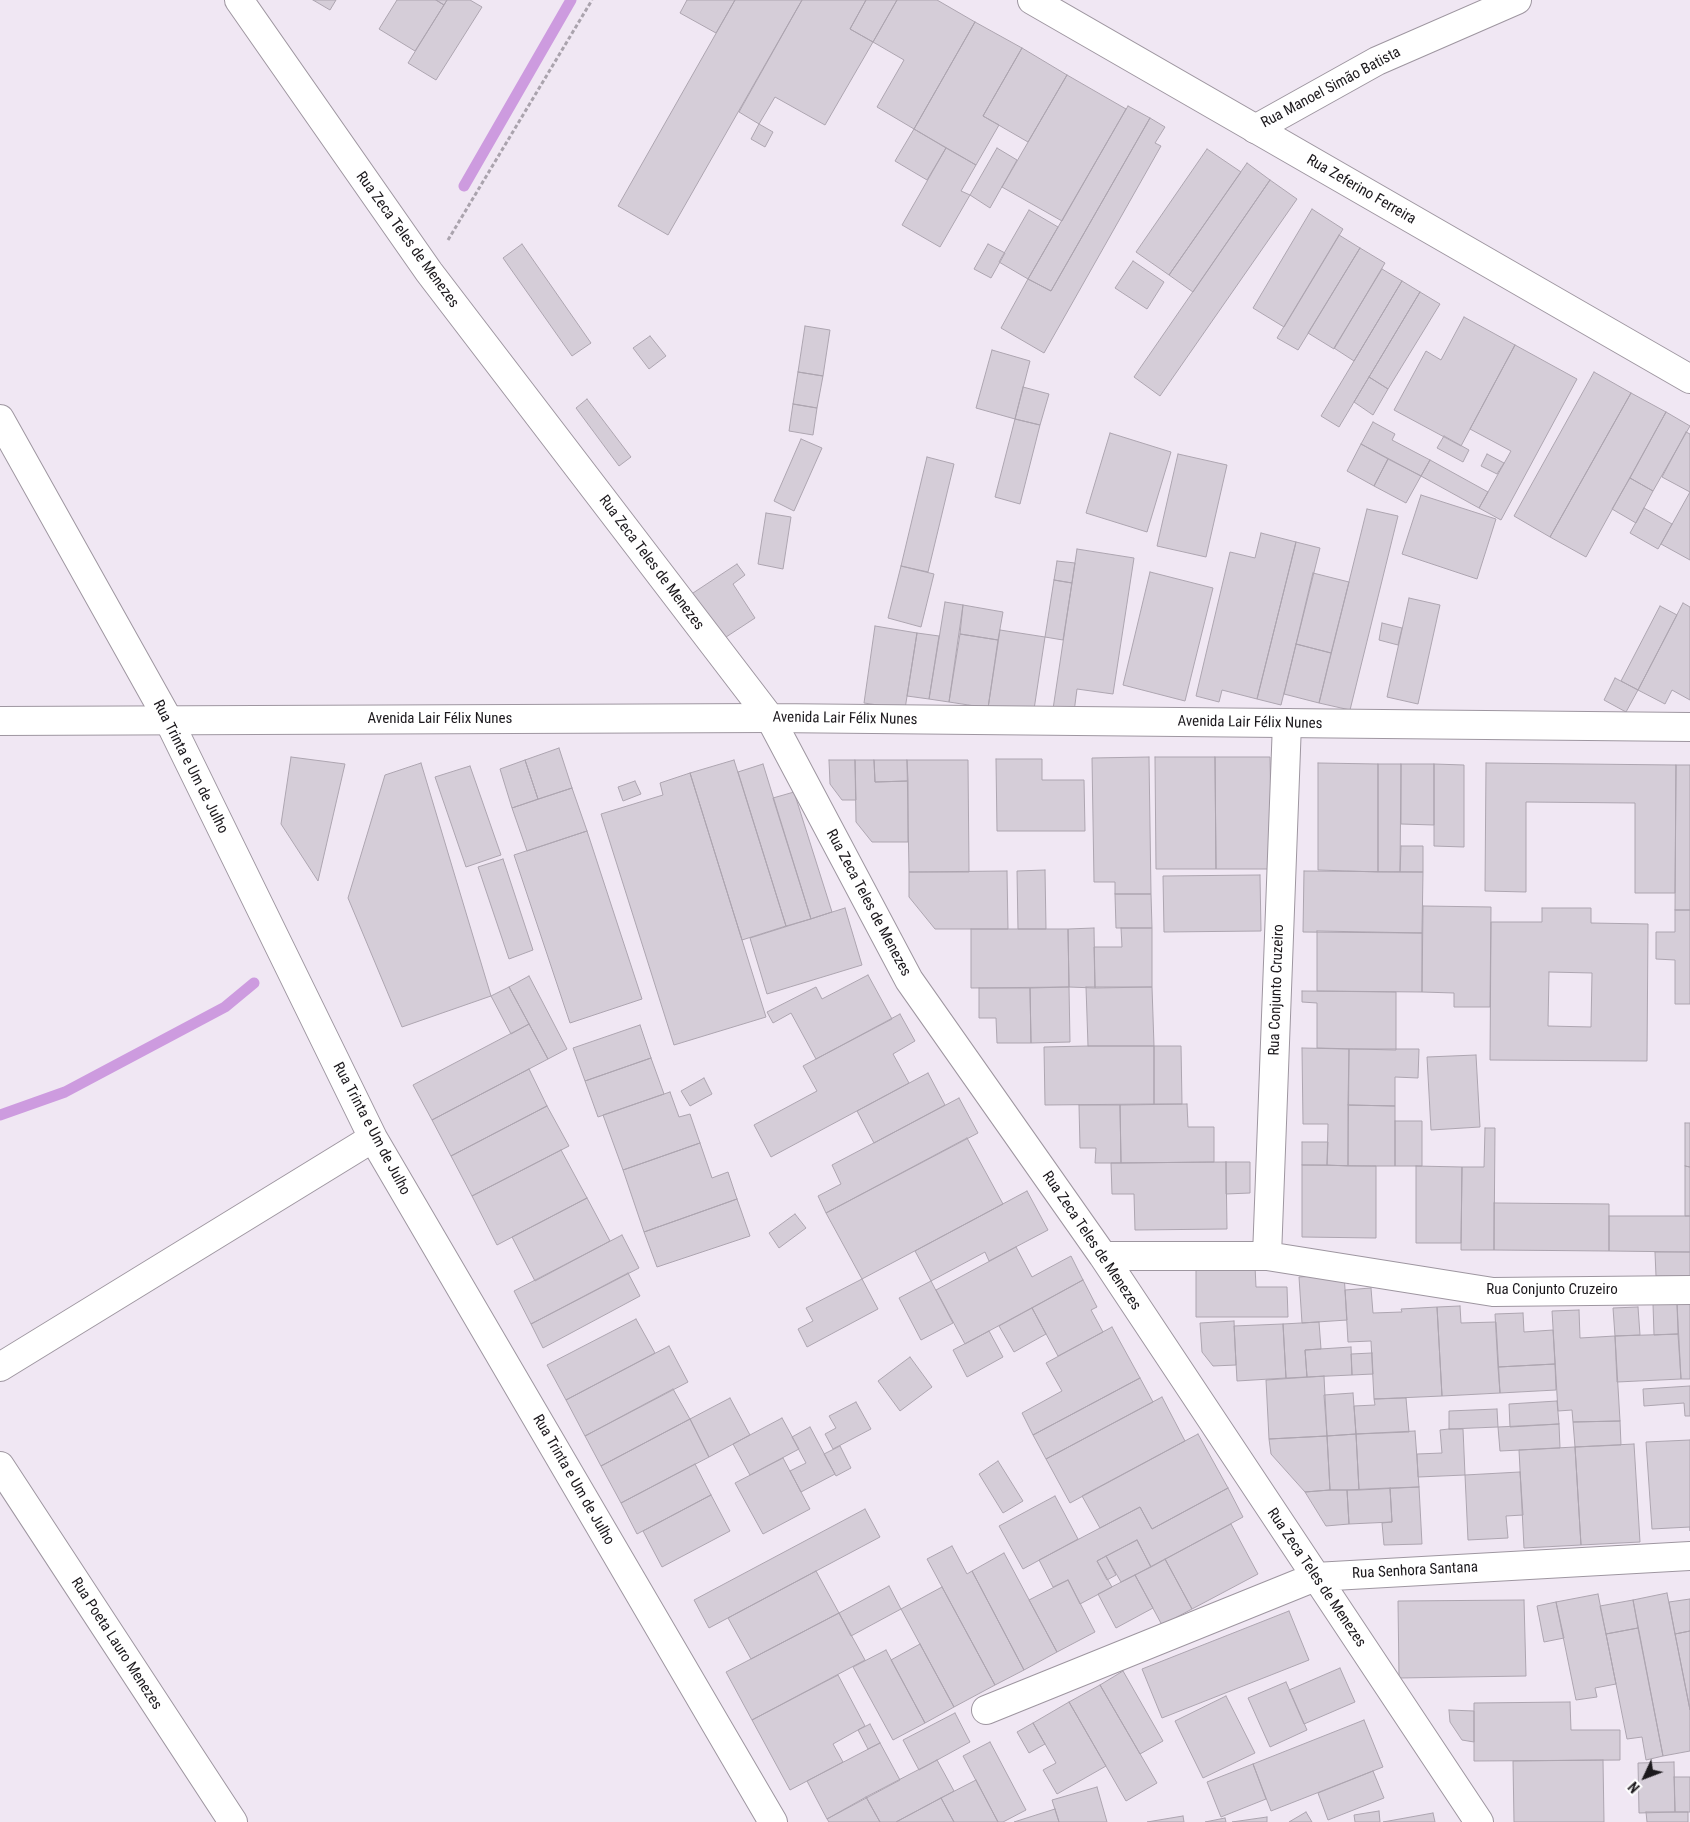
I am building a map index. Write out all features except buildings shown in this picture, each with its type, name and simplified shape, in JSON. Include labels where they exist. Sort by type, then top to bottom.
[{"type":"street","name":"Rua Zeca Teles de Menezes","points":[[238,0],[429,272],[770,718],[909,980],[1103,1256],[1479,1822]]},
{"type":"street","name":"Rua Zeferino Ferreira","points":[[1032,0],[1690,379]]},
{"type":"street","name":"Rua Manoel Simão Batista","points":[[1255,129],[1377,61],[1517,0]]},
{"type":"street","name":"Rua Trinta e Um de Julho","points":[[0,419],[169,720],[372,1138],[774,1822]]},
{"type":"street","name":"Avenida Lair Félix Nunes","points":[[0,721],[770,718],[1690,727]]},
{"type":"street","name":"Rua Conjunto Cruzeiro","points":[[1267,1256],[1287,723]]},
{"type":"street","points":[[0,1367],[372,1138]]},
{"type":"street","name":"Rua Conjunto Cruzeiro","points":[[1103,1256],[1267,1256],[1493,1292],[1690,1290]]},
{"type":"street","name":"Rua Poeta Lauro Menezes","points":[[0,1466],[233,1822]]},
{"type":"street","name":"Rua Senhora Santana","points":[[986,1710],[1315,1577],[1690,1556]]},
{"type":"path","points":[[429,272],[592,0]]},
{"type":"waterway","points":[[464,186],[571,0]]},
{"type":"waterway","points":[[0,1115],[65,1092],[225,1007],[254,983]]}]
